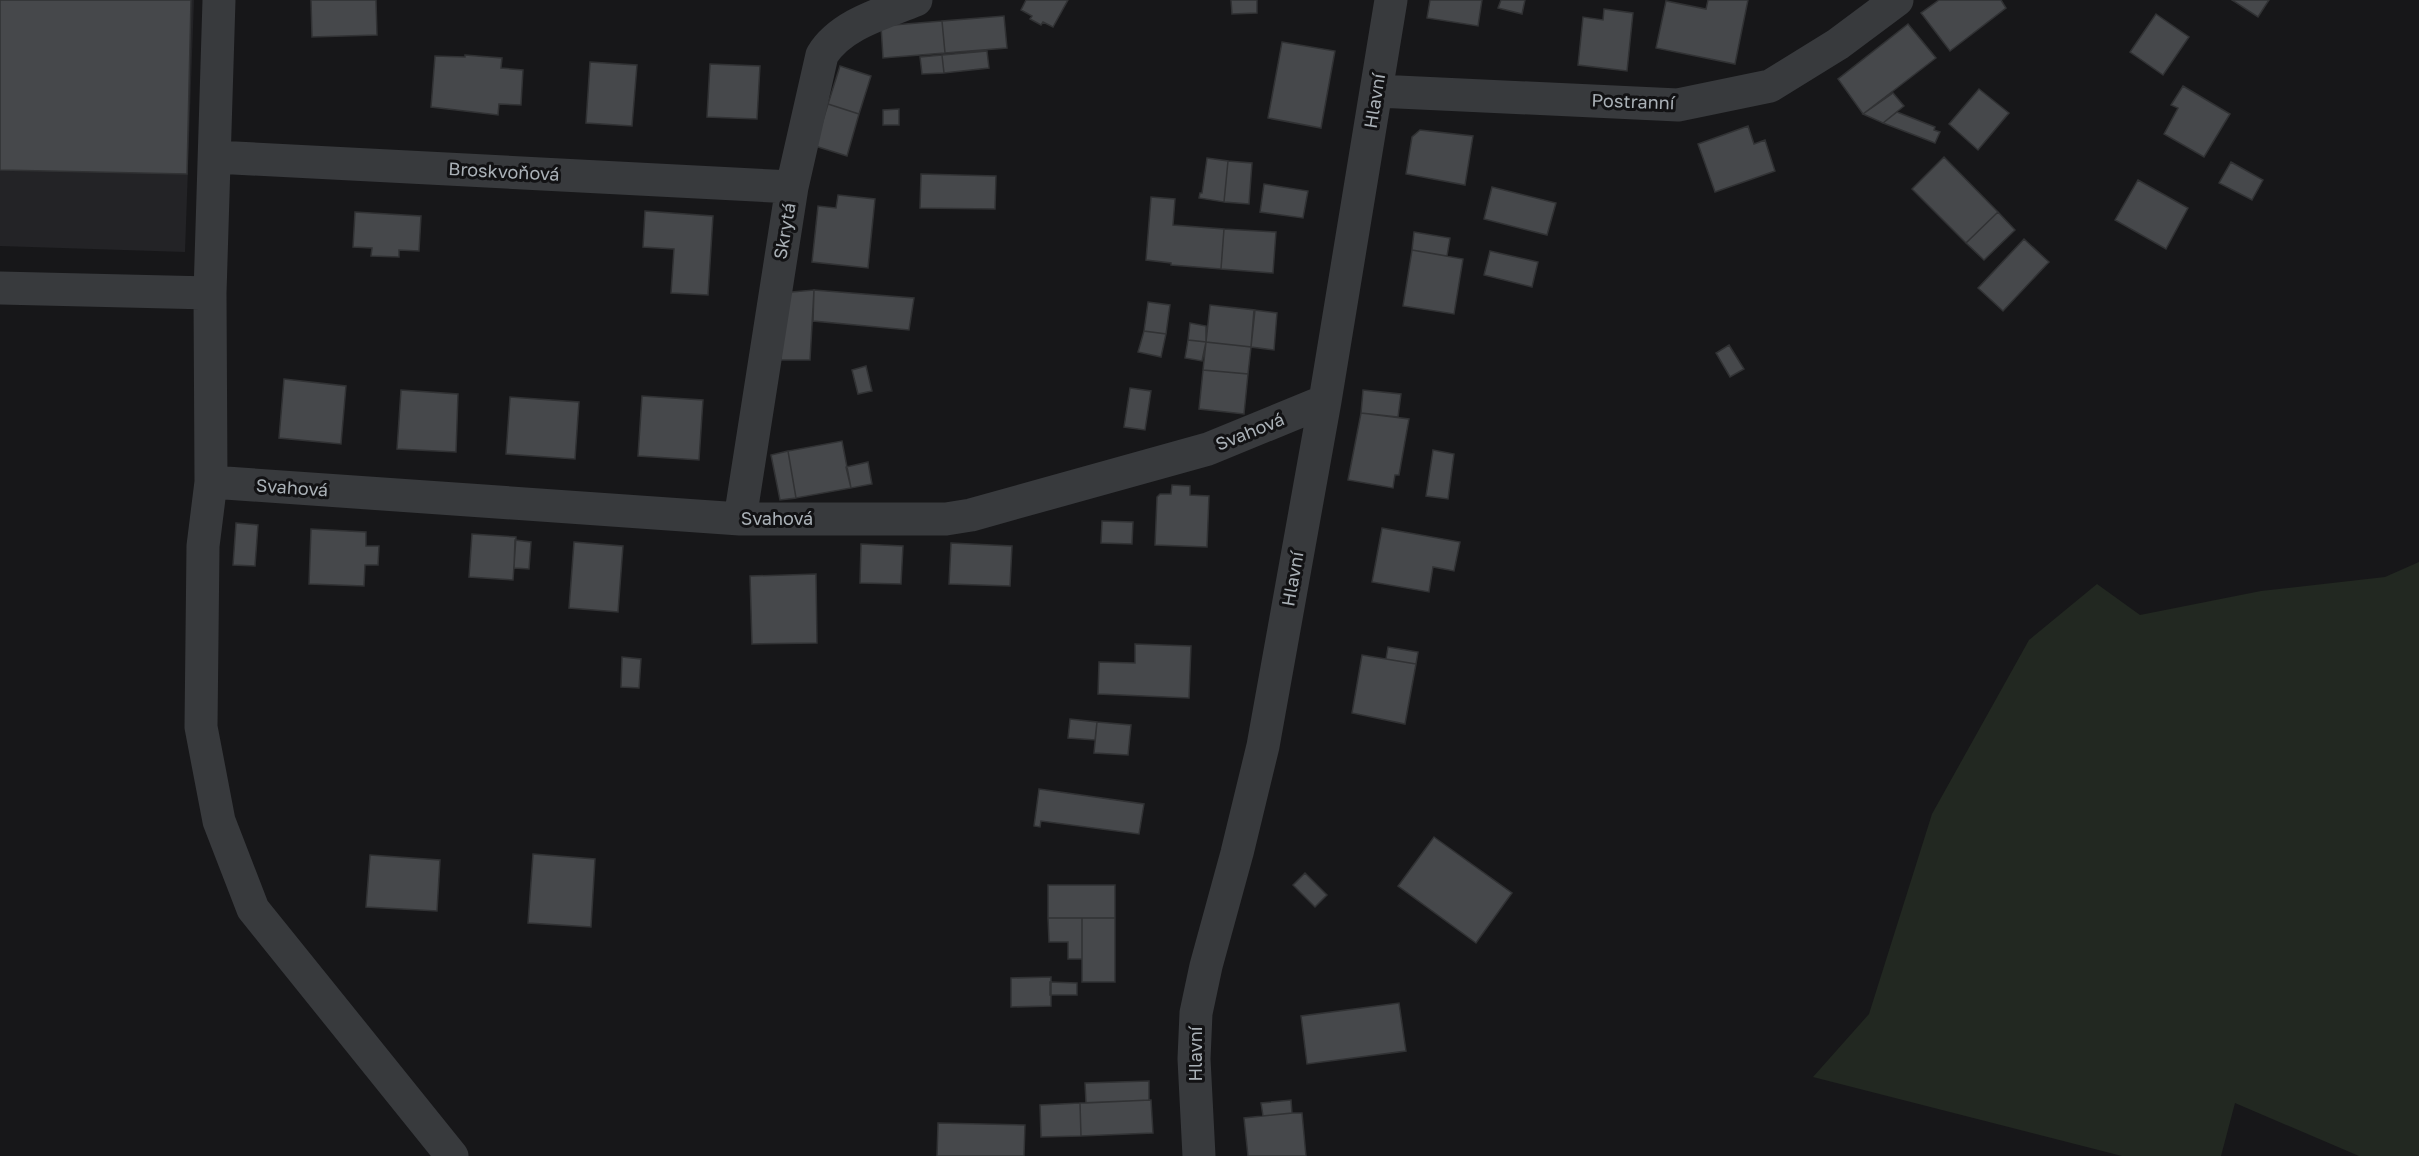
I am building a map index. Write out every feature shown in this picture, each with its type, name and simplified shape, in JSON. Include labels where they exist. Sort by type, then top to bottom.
[{"type":"street","points":[[219,0],[210,293],[211,482],[203,546],[201,727],[219,821],[253,909],[452,1156]]},
{"type":"street","name":"Skrytá","points":[[740,519],[792,187],[810,99],[822,55],[829,43],[842,32],[916,0]]},
{"type":"street","name":"Hlavní","points":[[1198,1156],[1194,1059],[1196,1013],[1263,746],[1325,401],[1391,0]]},
{"type":"street","name":"Postranní","points":[[1377,91],[1678,105],[1770,86],[1838,44],[1897,0]]},
{"type":"street","name":"Broskvoňová","points":[[215,158],[792,187]]},
{"type":"street","points":[[0,288],[210,293]]},
{"type":"street","name":"Svahová","points":[[211,482],[740,519],[946,519],[971,515],[1208,449],[1325,401]]},
{"type":"shaded area","points":[[0,0],[194,0],[185,252],[0,246]]},
{"type":"shaded area","points":[[2419,562],[2419,1156],[2359,1156],[2235,1103],[2221,1156],[2122,1156],[1813,1077],[1869,1014],[1932,814],[2029,640],[2097,584],[2140,615],[2261,591],[2385,577]]},
{"type":"building","points":[[0,0],[191,0],[187,174],[0,170]]},
{"type":"building","points":[[311,0],[376,0],[377,35],[312,37]]},
{"type":"building","points":[[1026,0],[1068,0],[1053,27],[1043,22],[1041,25],[1021,10]]},
{"type":"building","points":[[1231,0],[1257,0],[1257,13],[1232,14]]},
{"type":"building","points":[[1430,0],[1482,0],[1478,26],[1427,18]]},
{"type":"building","points":[[1501,0],[1525,0],[1522,14],[1498,8]]},
{"type":"building","points":[[1708,0],[1748,0],[1735,64],[1656,48],[1666,1],[1706,9]]},
{"type":"building","points":[[1939,0],[2001,0],[2006,8],[1950,51],[1921,13]]},
{"type":"building","points":[[2232,0],[2269,0],[2258,17]]},
{"type":"building","points":[[1604,9],[1633,13],[1627,71],[1578,65],[1583,17],[1603,20]]},
{"type":"building","points":[[2156,14],[2189,37],[2163,75],[2130,52]]},
{"type":"building","points":[[1004,16],[1007,48],[945,53],[942,21]]},
{"type":"building","points":[[942,21],[945,53],[883,58],[881,26]]},
{"type":"building","points":[[1908,24],[1936,58],[1863,114],[1838,79]]},
{"type":"building","points":[[1282,42],[1335,51],[1321,128],[1268,118]]},
{"type":"building","points":[[987,51],[989,68],[944,73],[942,55]]},
{"type":"building","points":[[465,55],[502,58],[501,68],[523,70],[521,105],[499,104],[498,115],[431,107],[435,56],[465,57]]},
{"type":"building","points":[[942,55],[944,73],[922,74],[920,57]]},
{"type":"building","points":[[590,62],[637,65],[632,126],[586,123]]},
{"type":"building","points":[[710,64],[760,66],[757,119],[707,117]]},
{"type":"building","points":[[840,66],[871,76],[859,114],[828,104]]},
{"type":"building","points":[[2183,86],[2230,114],[2204,157],[2164,134],[2178,108],[2171,105]]},
{"type":"building","points":[[1979,89],[2009,113],[1978,150],[1949,124]]},
{"type":"building","points":[[1893,93],[1904,106],[1883,123],[1863,114]]},
{"type":"building","points":[[828,104],[859,114],[847,156],[815,146]]},
{"type":"building","points":[[899,109],[899,125],[883,125],[883,110]]},
{"type":"building","points":[[1897,112],[1935,127],[1934,130],[1940,132],[1935,143],[1883,123]]},
{"type":"building","points":[[1748,126],[1754,144],[1765,140],[1775,171],[1715,192],[1698,144]]},
{"type":"building","points":[[1420,130],[1473,136],[1465,185],[1406,174],[1412,137]]},
{"type":"building","points":[[1944,157],[1998,212],[1966,243],[1912,189]]},
{"type":"building","points":[[1207,158],[1228,161],[1224,202],[1199,198],[1202,193]]},
{"type":"building","points":[[1228,161],[1252,163],[1249,204],[1224,202]]},
{"type":"building","points":[[2231,162],[2263,180],[2252,200],[2219,183]]},
{"type":"building","points":[[921,174],[996,176],[995,209],[920,208]]},
{"type":"building","points":[[2138,180],[2188,208],[2166,249],[2115,220]]},
{"type":"building","points":[[1264,184],[1308,191],[1303,218],[1260,212]]},
{"type":"building","points":[[1492,187],[1556,203],[1547,235],[1484,219]]},
{"type":"building","points":[[838,195],[875,199],[868,268],[812,262],[818,206],[836,208]]},
{"type":"building","points":[[1151,197],[1175,199],[1173,225],[1224,229],[1221,269],[1171,265],[1171,263],[1146,260]]},
{"type":"building","points":[[645,211],[713,216],[708,295],[671,293],[674,249],[643,247]]},
{"type":"building","points":[[355,212],[421,216],[419,251],[399,250],[399,257],[371,256],[372,248],[353,247]]},
{"type":"building","points":[[1998,212],[2015,230],[1984,260],[1966,243]]},
{"type":"building","points":[[1224,229],[1276,232],[1273,273],[1221,269]]},
{"type":"building","points":[[1414,232],[1450,238],[1447,256],[1412,250]]},
{"type":"building","points":[[2024,239],[2049,262],[2003,311],[1978,288]]},
{"type":"building","points":[[1412,250],[1463,259],[1454,314],[1403,306]]},
{"type":"building","points":[[1490,251],[1538,262],[1532,287],[1484,275]]},
{"type":"building","points":[[814,290],[914,298],[909,330],[813,321]]},
{"type":"building","points":[[814,290],[810,360],[781,360],[780,293]]},
{"type":"building","points":[[1148,302],[1170,305],[1166,334],[1144,331]]},
{"type":"building","points":[[1210,305],[1255,310],[1251,347],[1206,342]]},
{"type":"building","points":[[1254,310],[1277,313],[1274,350],[1251,347]]},
{"type":"building","points":[[1190,323],[1206,326],[1206,342],[1188,340]]},
{"type":"building","points":[[1144,331],[1166,334],[1161,357],[1138,352]]},
{"type":"building","points":[[1188,340],[1206,342],[1202,361],[1185,358]]},
{"type":"building","points":[[1206,342],[1251,347],[1248,374],[1203,370]]},
{"type":"building","points":[[1729,345],[1744,369],[1730,377],[1716,353]]},
{"type":"building","points":[[866,366],[872,391],[858,394],[852,370]]},
{"type":"building","points":[[1203,370],[1248,374],[1244,414],[1199,409]]},
{"type":"building","points":[[284,379],[346,386],[341,444],[279,438]]},
{"type":"building","points":[[1130,388],[1151,391],[1145,430],[1124,427]]},
{"type":"building","points":[[401,390],[458,394],[456,452],[397,449]]},
{"type":"building","points":[[1363,390],[1401,394],[1398,417],[1361,413]]},
{"type":"building","points":[[642,396],[703,400],[699,460],[638,456]]},
{"type":"building","points":[[510,397],[579,402],[575,459],[506,454]]},
{"type":"building","points":[[1361,413],[1409,419],[1399,475],[1395,475],[1393,488],[1348,480]]},
{"type":"building","points":[[842,441],[851,488],[796,498],[788,451]]},
{"type":"building","points":[[1433,450],[1454,454],[1448,499],[1426,496]]},
{"type":"building","points":[[788,451],[796,498],[780,500],[771,455]]},
{"type":"building","points":[[868,462],[872,484],[851,488],[846,467]]},
{"type":"building","points":[[1172,485],[1190,486],[1190,495],[1209,496],[1207,547],[1155,545],[1157,497],[1160,494],[1171,494]]},
{"type":"building","points":[[1102,521],[1133,522],[1132,544],[1101,543]]},
{"type":"building","points":[[236,523],[258,525],[255,566],[233,565]]},
{"type":"building","points":[[1382,528],[1460,542],[1454,571],[1433,567],[1429,592],[1372,582]]},
{"type":"building","points":[[311,529],[366,532],[366,546],[379,546],[378,565],[365,565],[364,586],[309,584]]},
{"type":"building","points":[[472,534],[516,537],[513,580],[469,577]]},
{"type":"building","points":[[515,540],[531,542],[529,569],[514,568]]},
{"type":"building","points":[[574,542],[623,546],[618,612],[569,608]]},
{"type":"building","points":[[951,543],[1012,546],[1010,586],[949,584]]},
{"type":"building","points":[[861,544],[903,546],[901,584],[860,583]]},
{"type":"building","points":[[816,574],[817,643],[752,644],[750,576]]},
{"type":"building","points":[[1135,644],[1191,646],[1189,698],[1098,694],[1099,662],[1135,663]]},
{"type":"building","points":[[1388,647],[1418,652],[1416,664],[1386,659]]},
{"type":"building","points":[[1362,655],[1416,664],[1405,724],[1352,713]]},
{"type":"building","points":[[622,657],[641,659],[639,688],[621,687]]},
{"type":"building","points":[[1070,719],[1097,722],[1095,740],[1068,738]]},
{"type":"building","points":[[1097,722],[1131,725],[1128,755],[1094,753]]},
{"type":"building","points":[[1039,789],[1144,804],[1139,834],[1041,821],[1040,827],[1034,826]]},
{"type":"building","points":[[1434,837],[1512,893],[1476,943],[1398,886]]},
{"type":"building","points":[[533,854],[595,859],[591,927],[528,923]]},
{"type":"building","points":[[370,855],[440,860],[437,911],[366,907]]},
{"type":"building","points":[[1305,873],[1327,895],[1315,907],[1293,885]]},
{"type":"building","points":[[1048,885],[1115,885],[1115,918],[1048,918]]},
{"type":"building","points":[[1048,918],[1082,918],[1082,959],[1068,959],[1068,942],[1049,942]]},
{"type":"building","points":[[1082,918],[1115,918],[1115,982],[1082,982]]},
{"type":"building","points":[[1051,977],[1051,1006],[1011,1007],[1011,978]]},
{"type":"building","points":[[1050,982],[1077,983],[1077,995],[1050,995]]},
{"type":"building","points":[[1399,1003],[1406,1051],[1307,1064],[1301,1016]]},
{"type":"building","points":[[1149,1081],[1149,1100],[1086,1103],[1085,1083]]},
{"type":"building","points":[[1151,1100],[1153,1133],[1081,1136],[1080,1103]]},
{"type":"building","points":[[1291,1100],[1292,1113],[1263,1116],[1261,1103]]},
{"type":"building","points":[[1080,1103],[1081,1136],[1041,1137],[1040,1105]]},
{"type":"building","points":[[1302,1113],[1306,1156],[1248,1156],[1244,1118]]},
{"type":"building","points":[[938,1123],[1025,1125],[1024,1156],[937,1156]]}]
